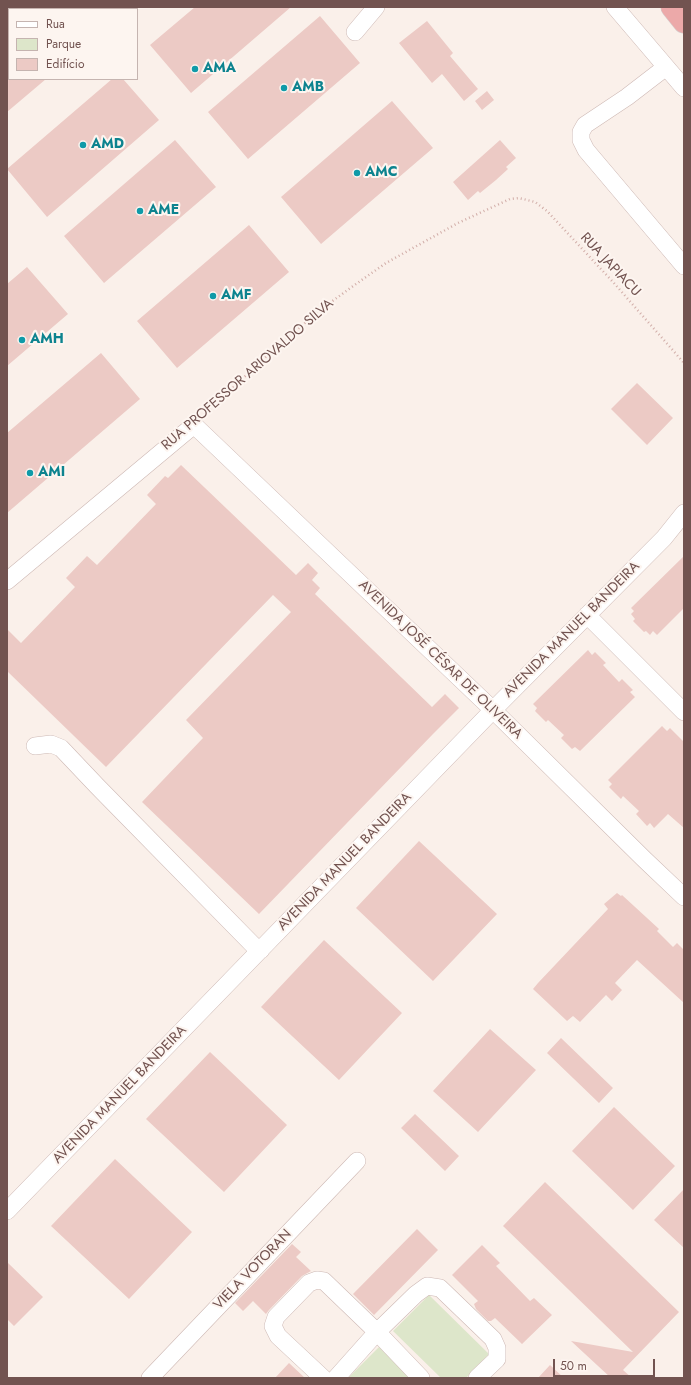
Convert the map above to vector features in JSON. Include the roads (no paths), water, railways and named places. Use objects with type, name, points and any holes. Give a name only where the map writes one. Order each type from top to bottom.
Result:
[{"type":"highway","points":[[672,7],[684,22]]},
{"type":"street","points":[[355,32],[376,7]]},
{"type":"street","points":[[615,7],[684,88]]},
{"type":"street","points":[[676,7],[684,16]]},
{"type":"street","points":[[666,67],[585,125],[582,132],[582,140],[586,150],[684,266]]},
{"type":"street","name":"RUA PROFESSOR ARIOVALDO SILVA","points":[[7,581],[194,425]]},
{"type":"street","name":"AVENIDA JOSÉ CÉSAR DE OLIVEIRA","points":[[194,425],[493,710],[684,897]]},
{"type":"street","name":"AVENIDA MANUEL BANDEIRA","points":[[7,1212],[493,710],[664,538],[683,516]]},
{"type":"street","points":[[587,614],[684,712]]},
{"type":"street","points":[[35,746],[51,744],[61,748],[253,945],[261,950]]},
{"type":"street","name":"VIELA VOTORAN","points":[[150,1378],[357,1161]]},
{"type":"street","points":[[323,1378],[278,1336],[273,1326],[276,1317],[309,1283],[317,1280],[324,1281],[377,1332],[421,1378]]},
{"type":"street","points":[[336,1378],[377,1332],[416,1294],[427,1286],[440,1288],[493,1339],[497,1348],[497,1358],[477,1378]]},
{"type":"place","name":"AMA","points":[[195,69]]},
{"type":"place","name":"AMB","points":[[284,88]]},
{"type":"place","name":"AMD","points":[[83,145]]},
{"type":"place","name":"AMC","points":[[357,173]]},
{"type":"place","name":"AME","points":[[140,211]]},
{"type":"place","name":"AMF","points":[[213,296]]},
{"type":"place","name":"AMH","points":[[22,340]]},
{"type":"place","name":"AMI","points":[[30,473]]}]
